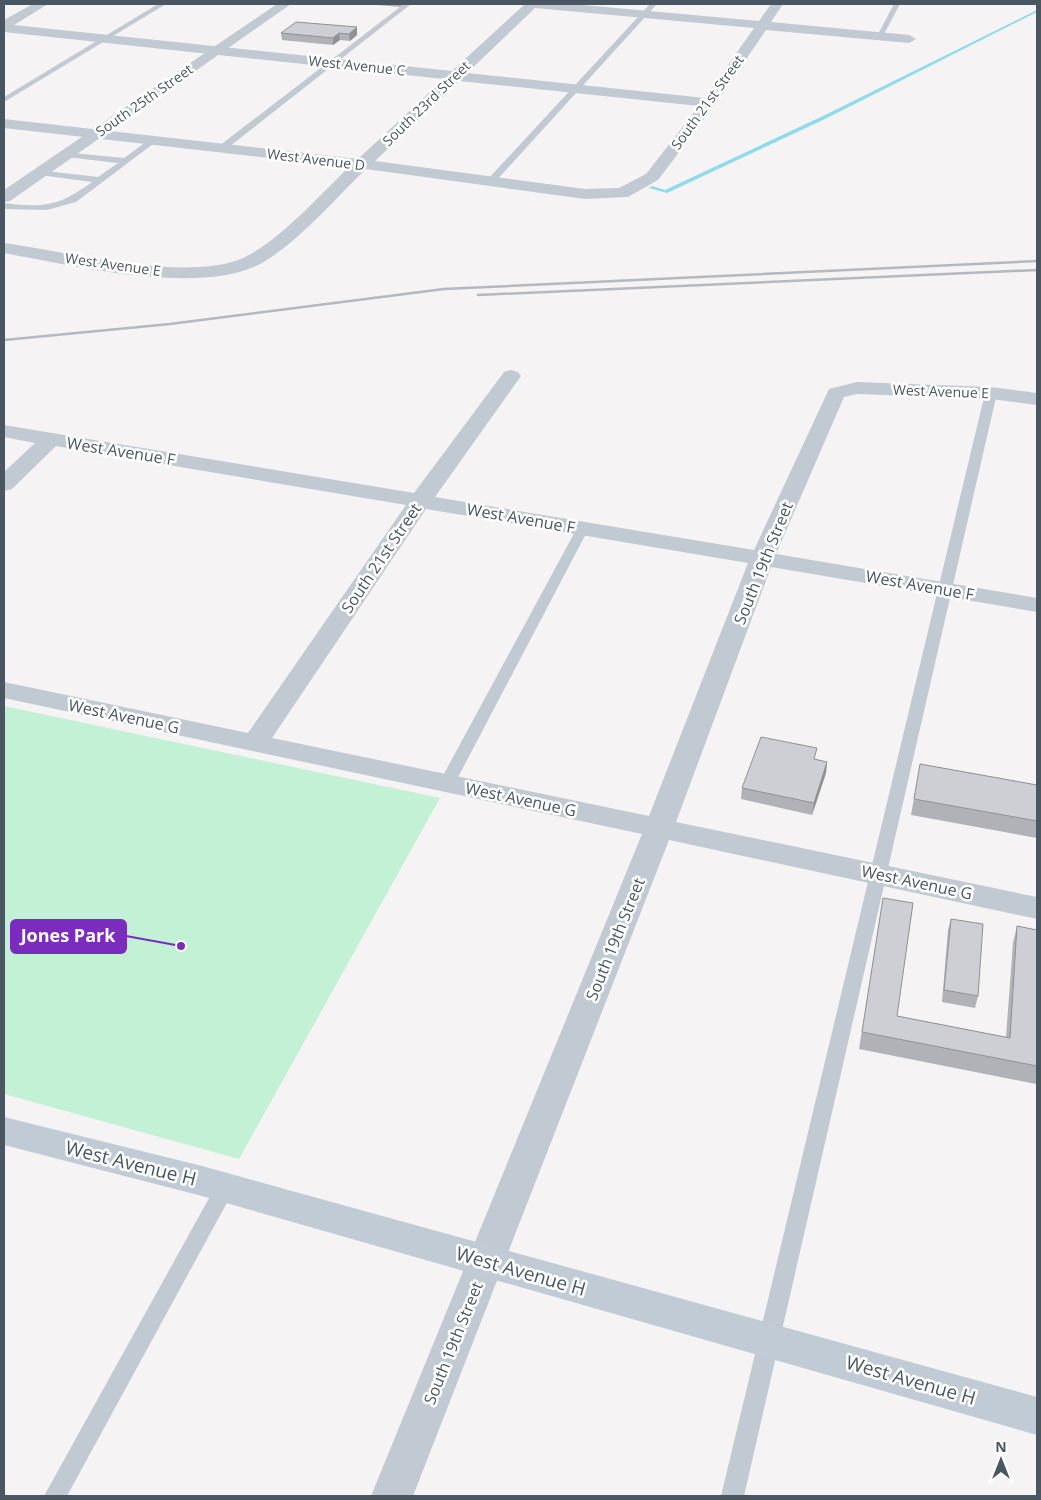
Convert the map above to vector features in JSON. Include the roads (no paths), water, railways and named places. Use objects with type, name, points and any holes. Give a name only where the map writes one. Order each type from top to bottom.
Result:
[{"type":"main road","name":"West Avenue H","points":[[4,1132],[225,1188],[1037,1416]]},
{"type":"street","points":[[4,26],[42,4]]},
{"type":"street","name":"South 25th Street","points":[[4,197],[285,4]]},
{"type":"street","points":[[533,4],[649,9],[762,25],[910,39]]},
{"type":"street","name":"South 23rd Street","points":[[224,269],[250,262],[275,246],[454,76],[533,4]]},
{"type":"street","name":"South 21st Street","points":[[627,190],[652,177],[709,103],[777,4]]},
{"type":"street","name":"West Avenue C","points":[[4,26],[104,39],[709,103]]},
{"type":"street","name":"West Avenue D","points":[[4,123],[362,164],[585,194],[627,190]]},
{"type":"street","name":"West Avenue E","points":[[4,248],[180,272],[224,269]]},
{"type":"street","name":"South 21st Street","points":[[255,743],[420,501],[510,376]]},
{"type":"street","name":"West Avenue E","points":[[845,390],[857,388],[991,393],[1037,399]]},
{"type":"street","name":"South 19th Street","points":[[392,1496],[659,828],[762,558],[836,393],[845,390]]},
{"type":"street","name":"West Avenue F","points":[[4,431],[1037,605]]},
{"type":"street","points":[[4,484],[50,440]]},
{"type":"street","name":"West Avenue G","points":[[4,690],[1037,908]]},
{"type":"lane","points":[[4,100],[164,4]]},
{"type":"lane","points":[[222,148],[408,4]]},
{"type":"lane","points":[[879,36],[897,4]]},
{"type":"lane","points":[[491,181],[649,9]]},
{"type":"lane","points":[[4,206],[36,210],[59,207],[73,200],[153,141]]},
{"type":"lane","points":[[66,154],[125,161]]},
{"type":"lane","points":[[40,172],[101,180]]},
{"type":"lane","points":[[732,1496],[991,393]]},
{"type":"lane","points":[[447,783],[583,528]]},
{"type":"lane","points":[[55,1496],[225,1188]]},
{"type":"waterway","points":[[652,188],[665,192],[825,117],[1037,11]]},
{"type":"railway","points":[[4,340],[170,324],[444,289],[1037,261]]},
{"type":"railway","points":[[478,295],[1037,270]]},
{"type":"place","name":"Jones Park","points":[[181,946]]}]
